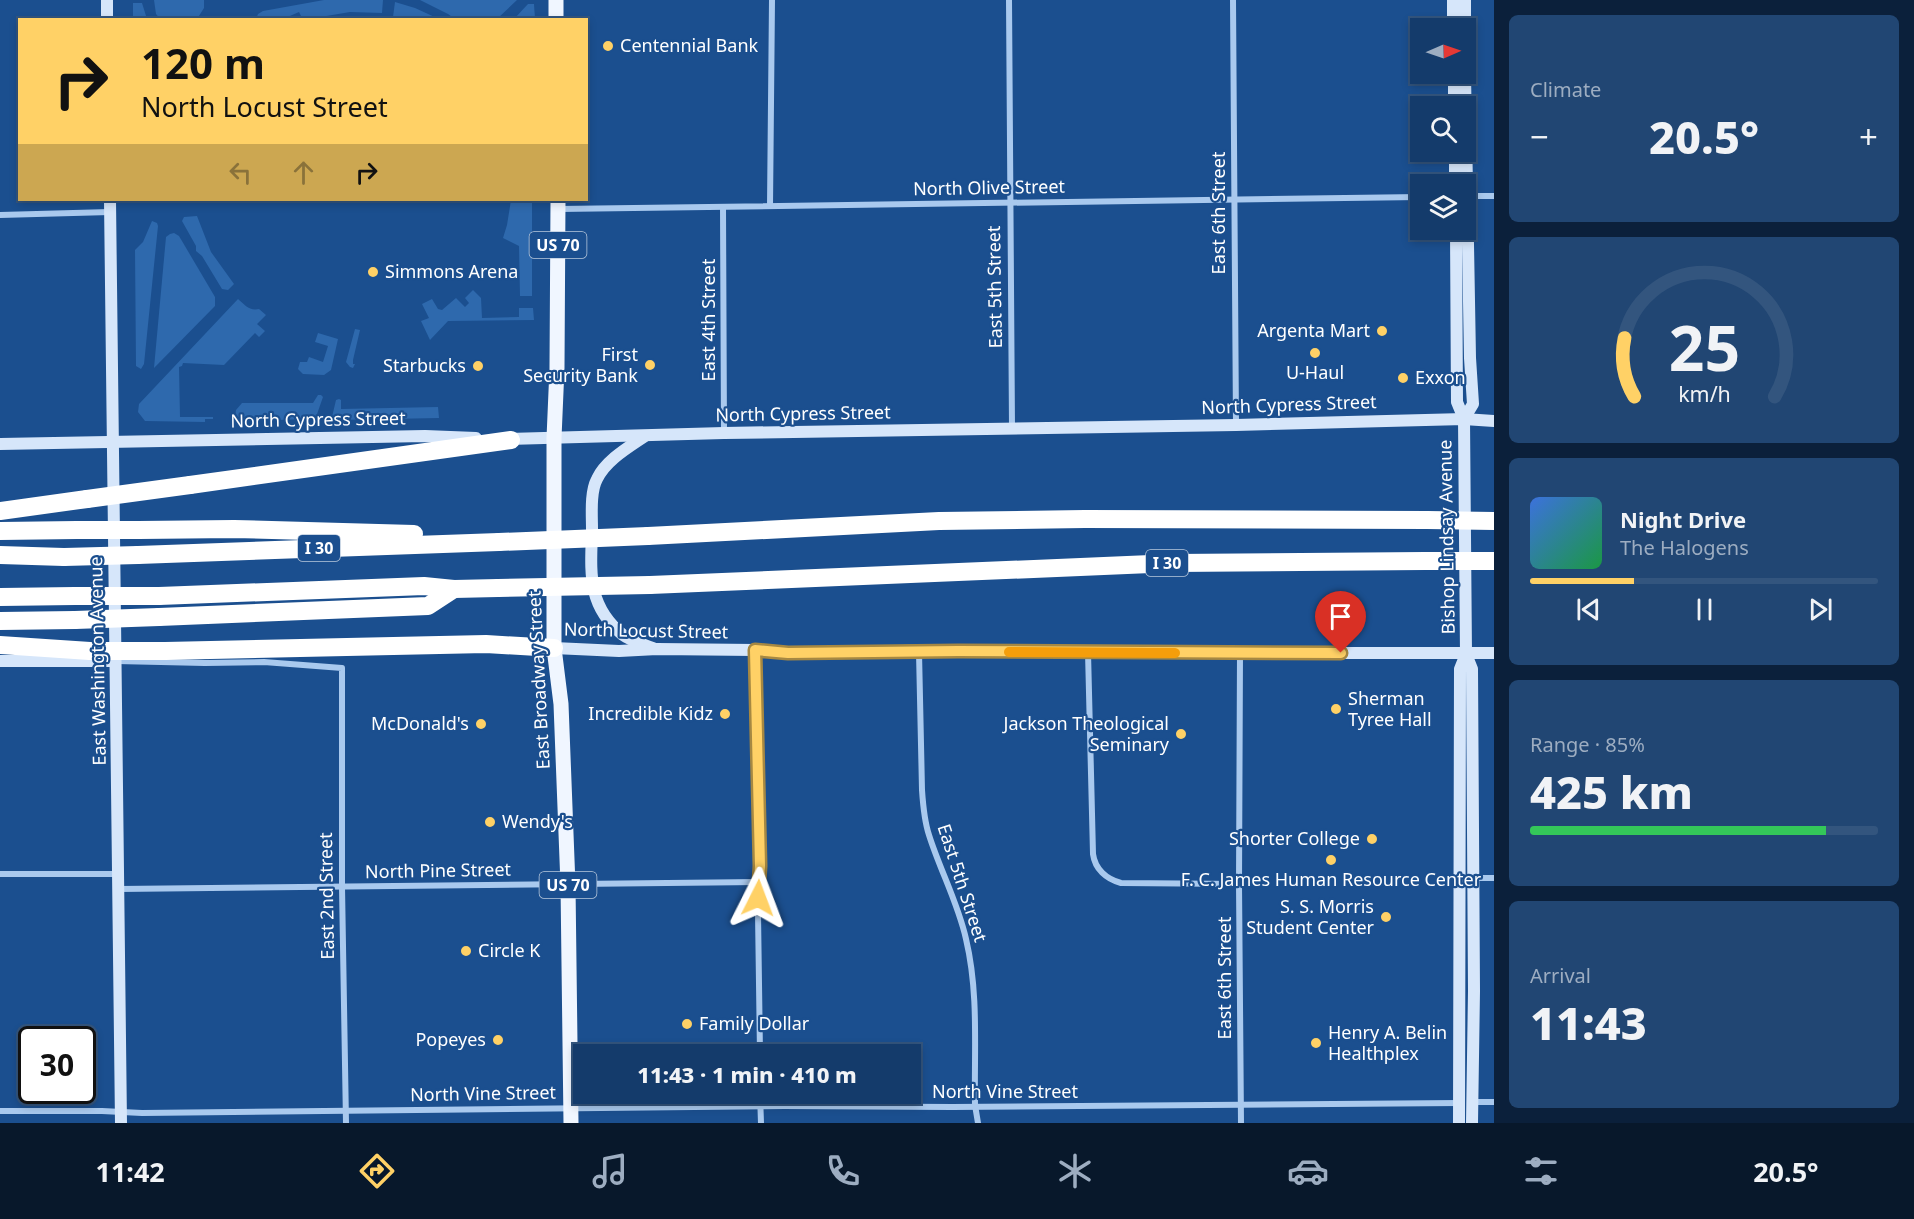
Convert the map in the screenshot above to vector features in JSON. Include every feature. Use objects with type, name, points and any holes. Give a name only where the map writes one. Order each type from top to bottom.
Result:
[{"type":"highway","points":[[0,511],[511,440]]},
{"type":"highway","name":"I 30","points":[[0,555],[138,555],[499,542],[939,521],[1085,519],[1494,521]]},
{"type":"highway","points":[[0,531],[234,529],[441,534],[499,542]]},
{"type":"highway","name":"I 30","points":[[0,597],[159,596],[424,586],[454,589],[650,585],[1174,563],[1494,561]]},
{"type":"highway","points":[[0,621],[428,606],[454,589]]},
{"type":"highway","points":[[0,645],[90,651],[486,644],[554,648]]},
{"type":"main road","points":[[107,0],[107,18]]},
{"type":"main road","points":[[556,0],[556,18]]},
{"type":"main road","points":[[1453,0],[1453,18]]},
{"type":"main road","points":[[1465,0],[1465,18]]},
{"type":"main road","name":"Bishop Lindsay Avenue","points":[[1466,84],[1467,174]]},
{"type":"main road","name":"East Broadway Street","points":[[558,204],[557,368],[554,438],[554,648],[561,704],[568,885],[570,1115]]},
{"type":"main road","name":"East Washington Avenue","points":[[110,206],[121,1117]]},
{"type":"main road","name":"Bishop Lindsay Avenue","points":[[1456,240],[1457,402],[1464,419],[1466,654],[1472,669],[1472,1123]]},
{"type":"main road","name":"Bishop Lindsay Avenue","points":[[1464,419],[1473,404],[1468,240]]},
{"type":"main road","name":"North Cypress Street","points":[[0,444],[425,436],[511,440],[724,433],[1464,419],[1494,421]]},
{"type":"main road","points":[[646,435],[614,458],[597,479],[592,505],[591,563],[594,597],[608,620],[625,636],[657,649]]},
{"type":"main road","name":"North Locust Street","points":[[554,648],[619,651],[755,650],[788,653],[958,651],[1494,653]]},
{"type":"main road","name":"Bishop Lindsay Avenue","points":[[1459,1123],[1460,669],[1466,654]]},
{"type":"main road","points":[[0,661],[116,661]]},
{"type":"street","points":[[770,206],[772,0]]},
{"type":"street","name":"East 5th Street","points":[[1009,0],[1012,429]]},
{"type":"street","name":"East 6th Street","points":[[1233,0],[1236,425]]},
{"type":"street","points":[[1476,196],[1494,196]]},
{"type":"street","name":"North Olive Street","points":[[558,204],[723,207],[1410,197]]},
{"type":"street","points":[[0,215],[110,206]]},
{"type":"street","name":"East 4th Street","points":[[723,207],[724,433]]},
{"type":"street","points":[[755,650],[760,866],[758,882],[760,1044]]},
{"type":"street","name":"East 5th Street","points":[[920,652],[923,812],[929,835],[966,937],[973,972],[976,1020],[975,1107],[978,1123]]},
{"type":"street","points":[[1088,652],[1093,854],[1096,866],[1102,874],[1116,882],[1239,884]]},
{"type":"street","name":"East 6th Street","points":[[1240,653],[1241,1123]]},
{"type":"street","name":"East 2nd Street","points":[[116,661],[264,662],[342,668],[342,887],[346,1123]]},
{"type":"street","points":[[0,874],[118,874]]},
{"type":"street","points":[[1460,878],[1494,878]]},
{"type":"street","name":"North Pine Street","points":[[119,889],[758,882]]},
{"type":"street","name":"North Vine Street","points":[[0,1112],[121,1117],[142,1113],[345,1111],[570,1115],[760,1106],[975,1107],[1494,1102]]},
{"type":"street","points":[[760,1106],[761,1123]]},
{"type":"shaded area","points":[[154,0],[204,0],[204,8],[198,18],[159,18],[156,14]]},
{"type":"shaded area","points":[[324,0],[383,0],[382,13],[350,12],[302,18],[299,12],[285,18],[256,18],[263,11]]},
{"type":"shaded area","points":[[420,0],[517,0],[498,18],[454,18]]},
{"type":"shaded area","points":[[395,2],[437,18],[398,18],[393,17]]},
{"type":"shaded area","points":[[133,3],[142,3],[147,18],[133,18]]},
{"type":"shaded area","points":[[528,4],[534,4],[535,18],[515,18]]},
{"type":"shaded area","points":[[511,201],[532,201],[532,296],[520,296],[519,246],[503,238]]},
{"type":"shaded area","points":[[197,216],[211,252],[234,284],[228,290],[222,289],[202,256],[196,251],[196,246],[182,221],[184,217]]},
{"type":"shaded area","points":[[152,221],[158,226],[144,364],[141,369],[136,366],[135,250],[143,242]]},
{"type":"shaded area","points":[[174,233],[179,236],[215,297],[215,306],[154,368],[166,237]]},
{"type":"shaded area","points":[[473,290],[481,298],[482,318],[519,317],[519,308],[533,308],[534,320],[448,321],[430,340],[421,321],[429,318],[422,304],[432,299],[438,309],[442,310],[456,298],[465,307],[469,303],[465,298]]},
{"type":"shaded area","points":[[238,299],[247,307],[259,309],[266,315],[257,324],[265,331],[259,337],[255,333],[224,365],[183,363],[179,367],[180,417],[213,417],[213,419],[205,419],[205,422],[145,421],[138,412],[139,404]]},
{"type":"shaded area","points":[[355,329],[360,330],[353,368],[346,362]]},
{"type":"shaded area","points":[[318,333],[338,339],[331,370],[324,375],[303,374],[298,369],[300,362],[307,362],[309,357],[323,362],[328,346],[315,342]]},
{"type":"shaded area","points":[[318,395],[323,397],[316,417],[309,419],[243,421],[243,419],[235,418],[236,410],[242,403],[313,403]]},
{"type":"shaded area","points":[[339,399],[341,409],[438,407],[439,418],[338,420],[332,417],[336,400]]},
{"type":"slow traffic","points":[[1009,652],[1175,653]]},
{"type":"place","name":"Centennial Bank","points":[[608,46]]},
{"type":"place","name":"Simmons Arena","points":[[373,272]]},
{"type":"place","name":"Argenta Mart","points":[[1382,331]]},
{"type":"place","name":"U-Haul","points":[[1315,353]]},
{"type":"place","name":"First Security Bank","points":[[650,365]]},
{"type":"place","name":"Starbucks","points":[[478,366]]},
{"type":"place","name":"Exxon","points":[[1403,378]]},
{"type":"place","name":"Sherman Tyree Hall","points":[[1336,709]]},
{"type":"place","name":"Incredible Kidz","points":[[725,714]]},
{"type":"place","name":"McDonald's","points":[[481,724]]},
{"type":"place","name":"Jackson Theological Seminary","points":[[1181,734]]},
{"type":"place","name":"Wendy's","points":[[490,822]]},
{"type":"place","name":"Shorter College","points":[[1372,839]]},
{"type":"place","name":"F. C. James Human Resource Center","points":[[1331,860]]},
{"type":"place","name":"S. S. Morris Student Center","points":[[1386,917]]},
{"type":"place","name":"Circle K","points":[[466,951]]},
{"type":"place","name":"Family Dollar","points":[[687,1024]]},
{"type":"place","name":"Popeyes","points":[[498,1040]]},
{"type":"place","name":"Henry A. Belin Healthplex","points":[[1316,1043]]},
{"type":"route","points":[[758,898],[760,866],[755,650],[788,653],[958,651],[1341,653]]}]
